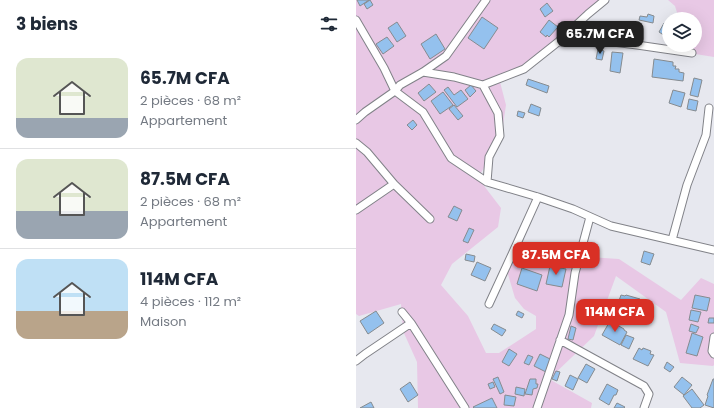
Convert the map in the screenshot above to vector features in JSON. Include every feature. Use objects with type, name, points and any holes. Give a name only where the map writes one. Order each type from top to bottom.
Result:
[{"type":"street","points":[[356,120],[400,85],[423,72],[446,56],[486,0]]},
{"type":"street","points":[[423,72],[454,77],[483,85],[524,69],[558,42],[605,0]]},
{"type":"street","points":[[356,20],[384,68],[394,91],[423,112],[451,158],[487,182],[573,209],[611,226],[714,250]]},
{"type":"street","points":[[558,42],[581,38],[692,53]]},
{"type":"street","points":[[483,85],[498,113],[500,136],[489,157],[487,182]]},
{"type":"street","points":[[672,240],[687,185],[706,134],[709,108]]},
{"type":"street","points":[[356,143],[367,152],[394,184],[430,219]]},
{"type":"street","points":[[356,210],[394,184]]},
{"type":"street","points":[[488,304],[538,197]]},
{"type":"street","points":[[537,408],[569,315],[576,273],[590,217]]},
{"type":"street","points":[[402,312],[411,323],[465,408]]},
{"type":"street","points":[[356,361],[411,323]]},
{"type":"street","points":[[714,337],[712,351],[714,354]]},
{"type":"street","points":[[560,340],[644,386],[649,394],[644,408]]},
{"type":"shaded area","points":[[356,0],[609,0],[609,2],[596,8],[567,35],[500,82],[506,105],[501,138],[478,178],[501,208],[498,227],[452,264],[441,285],[468,316],[486,353],[499,353],[536,329],[536,316],[524,309],[515,298],[507,271],[511,260],[534,255],[576,252],[589,257],[619,259],[681,300],[701,278],[714,284],[713,366],[680,363],[666,312],[616,276],[594,336],[549,379],[592,403],[591,408],[418,408],[417,362],[403,331],[401,304],[359,316],[356,314]]},
{"type":"shaded area","points":[[668,0],[714,0],[714,57],[689,52],[702,52],[702,12],[677,12],[675,6]]},
{"type":"building","points":[[357,0],[369,0],[360,6]]},
{"type":"building","points":[[370,0],[373,5],[367,9],[364,4]]},
{"type":"building","points":[[547,3],[553,11],[545,17],[540,9]]},
{"type":"building","points":[[648,14],[654,16],[653,23],[639,20],[640,16],[647,17]]},
{"type":"building","points":[[482,17],[498,28],[484,49],[468,38]]},
{"type":"building","points":[[549,20],[558,27],[549,37],[547,35],[546,37],[540,32]]},
{"type":"building","points":[[397,22],[406,36],[397,42],[388,28]]},
{"type":"building","points":[[662,27],[662,34],[659,32]]},
{"type":"building","points":[[436,34],[445,49],[430,59],[421,44]]},
{"type":"building","points":[[387,37],[394,46],[383,54],[376,44]]},
{"type":"building","points":[[598,49],[604,51],[602,60],[596,59]]},
{"type":"building","points":[[612,52],[623,53],[620,73],[610,71]]},
{"type":"building","points":[[654,59],[673,62],[673,66],[676,66],[675,69],[679,69],[679,72],[684,73],[683,81],[652,77]]},
{"type":"building","points":[[694,78],[702,80],[698,97],[690,95]]},
{"type":"building","points":[[528,79],[549,86],[547,93],[526,85]]},
{"type":"building","points":[[429,84],[436,92],[424,101],[418,93]]},
{"type":"building","points":[[471,85],[476,91],[470,97],[465,90]]},
{"type":"building","points":[[448,87],[454,95],[461,90],[468,99],[457,107],[444,90]]},
{"type":"building","points":[[673,90],[685,93],[681,107],[669,103]]},
{"type":"building","points":[[443,92],[453,105],[440,114],[431,101]]},
{"type":"building","points":[[689,99],[698,101],[696,111],[687,109]]},
{"type":"building","points":[[531,104],[541,108],[539,116],[528,112]]},
{"type":"building","points":[[454,105],[463,116],[458,120],[449,109]]},
{"type":"building","points":[[518,111],[525,113],[523,118],[517,116]]},
{"type":"building","points":[[413,120],[417,125],[412,130],[407,125]]},
{"type":"building","points":[[454,206],[462,210],[457,221],[448,217]]},
{"type":"building","points":[[469,228],[474,230],[468,243],[463,241]]},
{"type":"building","points":[[644,251],[654,254],[650,265],[641,262]]},
{"type":"building","points":[[466,254],[475,256],[474,262],[465,260]]},
{"type":"building","points":[[477,262],[491,268],[485,281],[471,275]]},
{"type":"building","points":[[555,262],[562,263],[561,266],[554,265]]},
{"type":"building","points":[[550,266],[566,269],[562,287],[546,284]]},
{"type":"building","points":[[522,268],[542,275],[537,291],[517,284]]},
{"type":"building","points":[[621,295],[640,299],[638,305],[634,304],[633,309],[635,309],[633,317],[614,315]]},
{"type":"building","points":[[695,295],[710,298],[707,311],[692,308]]},
{"type":"building","points":[[691,310],[701,312],[698,322],[689,320]]},
{"type":"building","points":[[376,311],[384,323],[368,334],[360,321]]},
{"type":"building","points":[[518,311],[524,314],[522,318],[516,315]]},
{"type":"building","points":[[709,318],[714,318],[714,323],[708,323]]},
{"type":"building","points":[[610,321],[627,332],[620,345],[602,335]]},
{"type":"building","points":[[494,324],[506,330],[502,336],[491,329]]},
{"type":"building","points":[[691,324],[699,327],[696,333],[689,331]]},
{"type":"building","points":[[571,326],[576,328],[573,340],[568,339]]},
{"type":"building","points":[[692,333],[703,337],[697,356],[686,353]]},
{"type":"building","points":[[626,335],[634,338],[629,349],[621,345]]},
{"type":"building","points":[[639,348],[642,350],[643,348],[651,351],[650,354],[654,355],[648,366],[633,359]]},
{"type":"building","points":[[509,349],[517,354],[509,366],[502,362]]},
{"type":"building","points":[[540,354],[552,360],[546,372],[534,366]]},
{"type":"building","points":[[528,355],[533,357],[529,365],[524,363]]},
{"type":"building","points":[[667,362],[674,367],[670,372],[664,368]]},
{"type":"building","points":[[586,364],[595,369],[587,383],[578,378]]},
{"type":"building","points":[[556,371],[560,372],[557,381],[552,379]]},
{"type":"building","points":[[570,375],[578,379],[573,390],[565,386]]},
{"type":"building","points":[[498,377],[504,392],[500,394],[493,379]]},
{"type":"building","points":[[682,377],[692,385],[684,395],[674,387]]},
{"type":"building","points":[[530,379],[536,379],[536,384],[538,384],[537,388],[533,389],[532,395],[525,394]]},
{"type":"building","points":[[714,379],[714,408],[705,405]]},
{"type":"building","points":[[410,382],[418,395],[408,402],[400,389]]},
{"type":"building","points":[[493,382],[495,387],[490,389],[488,384]]},
{"type":"building","points":[[607,384],[618,390],[609,405],[599,399]]},
{"type":"building","points":[[516,387],[525,389],[524,396],[515,394]]},
{"type":"building","points":[[692,389],[704,405],[700,408],[692,408],[683,396]]},
{"type":"building","points":[[505,395],[516,397],[514,406],[504,405]]},
{"type":"building","points":[[492,398],[497,408],[473,407]]},
{"type":"building","points":[[371,402],[374,408],[360,408]]},
{"type":"building","points":[[617,403],[625,407],[614,408]]}]
